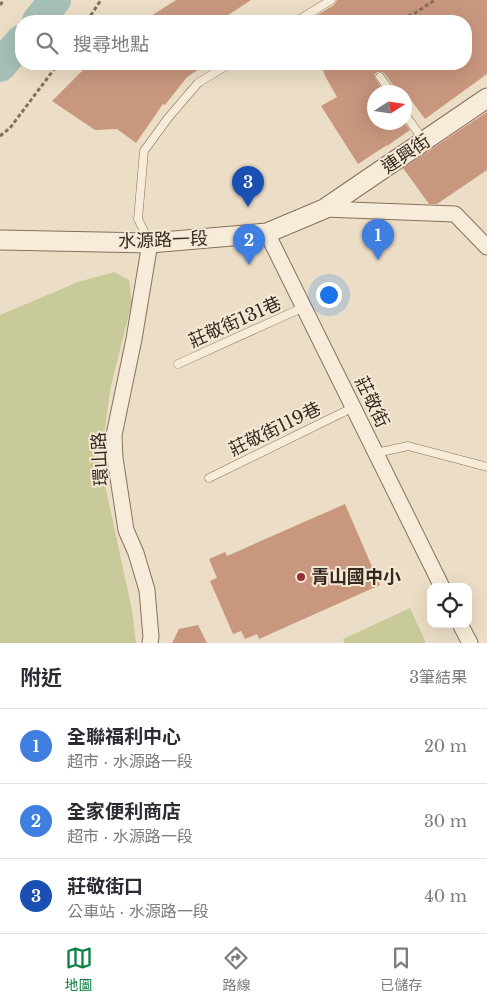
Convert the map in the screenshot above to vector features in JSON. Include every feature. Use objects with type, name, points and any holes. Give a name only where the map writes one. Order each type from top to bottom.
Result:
[{"type":"street","name":"連興街","points":[[324,209],[487,98]]},
{"type":"street","name":"水源路一段","points":[[0,240],[150,243],[267,233],[324,209],[455,214],[487,246]]},
{"type":"street","name":"莊敬街","points":[[267,233],[440,583]]},
{"type":"street","name":"環山路","points":[[150,243],[134,339],[114,435],[115,458],[126,530],[136,553],[146,590],[150,643]]},
{"type":"street","points":[[462,628],[470,643]]},
{"type":"lane","points":[[307,15],[331,0]]},
{"type":"lane","points":[[150,243],[138,219],[144,152],[168,118],[198,83],[219,70]]},
{"type":"lane","points":[[380,77],[386,85]]},
{"type":"lane","points":[[412,124],[424,141]]},
{"type":"lane","name":"莊敬街131巷","points":[[178,364],[304,307]]},
{"type":"lane","name":"莊敬街119巷","points":[[209,478],[354,407]]},
{"type":"lane","points":[[376,453],[408,446],[487,467]]},
{"type":"path","points":[[0,5],[4,0]]},
{"type":"path","points":[[91,15],[101,0]]},
{"type":"path","points":[[410,15],[435,0]]},
{"type":"path","points":[[0,136],[10,128],[54,70]]},
{"type":"green space","points":[[114,272],[129,280],[132,302],[111,386],[100,462],[132,610],[136,643],[0,643],[0,315],[78,282]]},
{"type":"green space","points":[[410,608],[426,643],[345,643],[343,639]]},
{"type":"building","points":[[176,0],[251,0],[228,15],[152,15]]},
{"type":"building","points":[[337,0],[487,0],[487,74],[425,119],[412,101],[412,85],[393,85],[385,74],[377,72],[375,78],[380,85],[367,85],[367,130],[410,130],[358,164],[321,106],[337,97],[323,70],[472,70],[472,15],[317,15],[334,5]]},
{"type":"building","points":[[83,70],[198,70],[187,77],[165,105],[163,104],[136,143],[117,129],[95,130],[52,101]]},
{"type":"building","points":[[487,112],[487,170],[437,204],[429,204],[403,168]]},
{"type":"building","points":[[345,504],[380,585],[259,639],[257,634],[245,639],[241,631],[233,634],[210,581],[217,578],[209,559],[225,552],[227,556]]},
{"type":"building","points":[[198,625],[207,643],[172,643],[179,629]]},
{"type":"waterway","points":[[43,15],[55,0]]},
{"type":"waterway","points":[[0,66],[15,48]]},
{"type":"place","name":"莊敬街口","points":[[248,207]]},
{"type":"place","name":"全聯福利中心","points":[[378,260]]},
{"type":"place","name":"全家便利商店","points":[[249,265]]},
{"type":"place","name":"青山國中小","points":[[301,577]]}]
